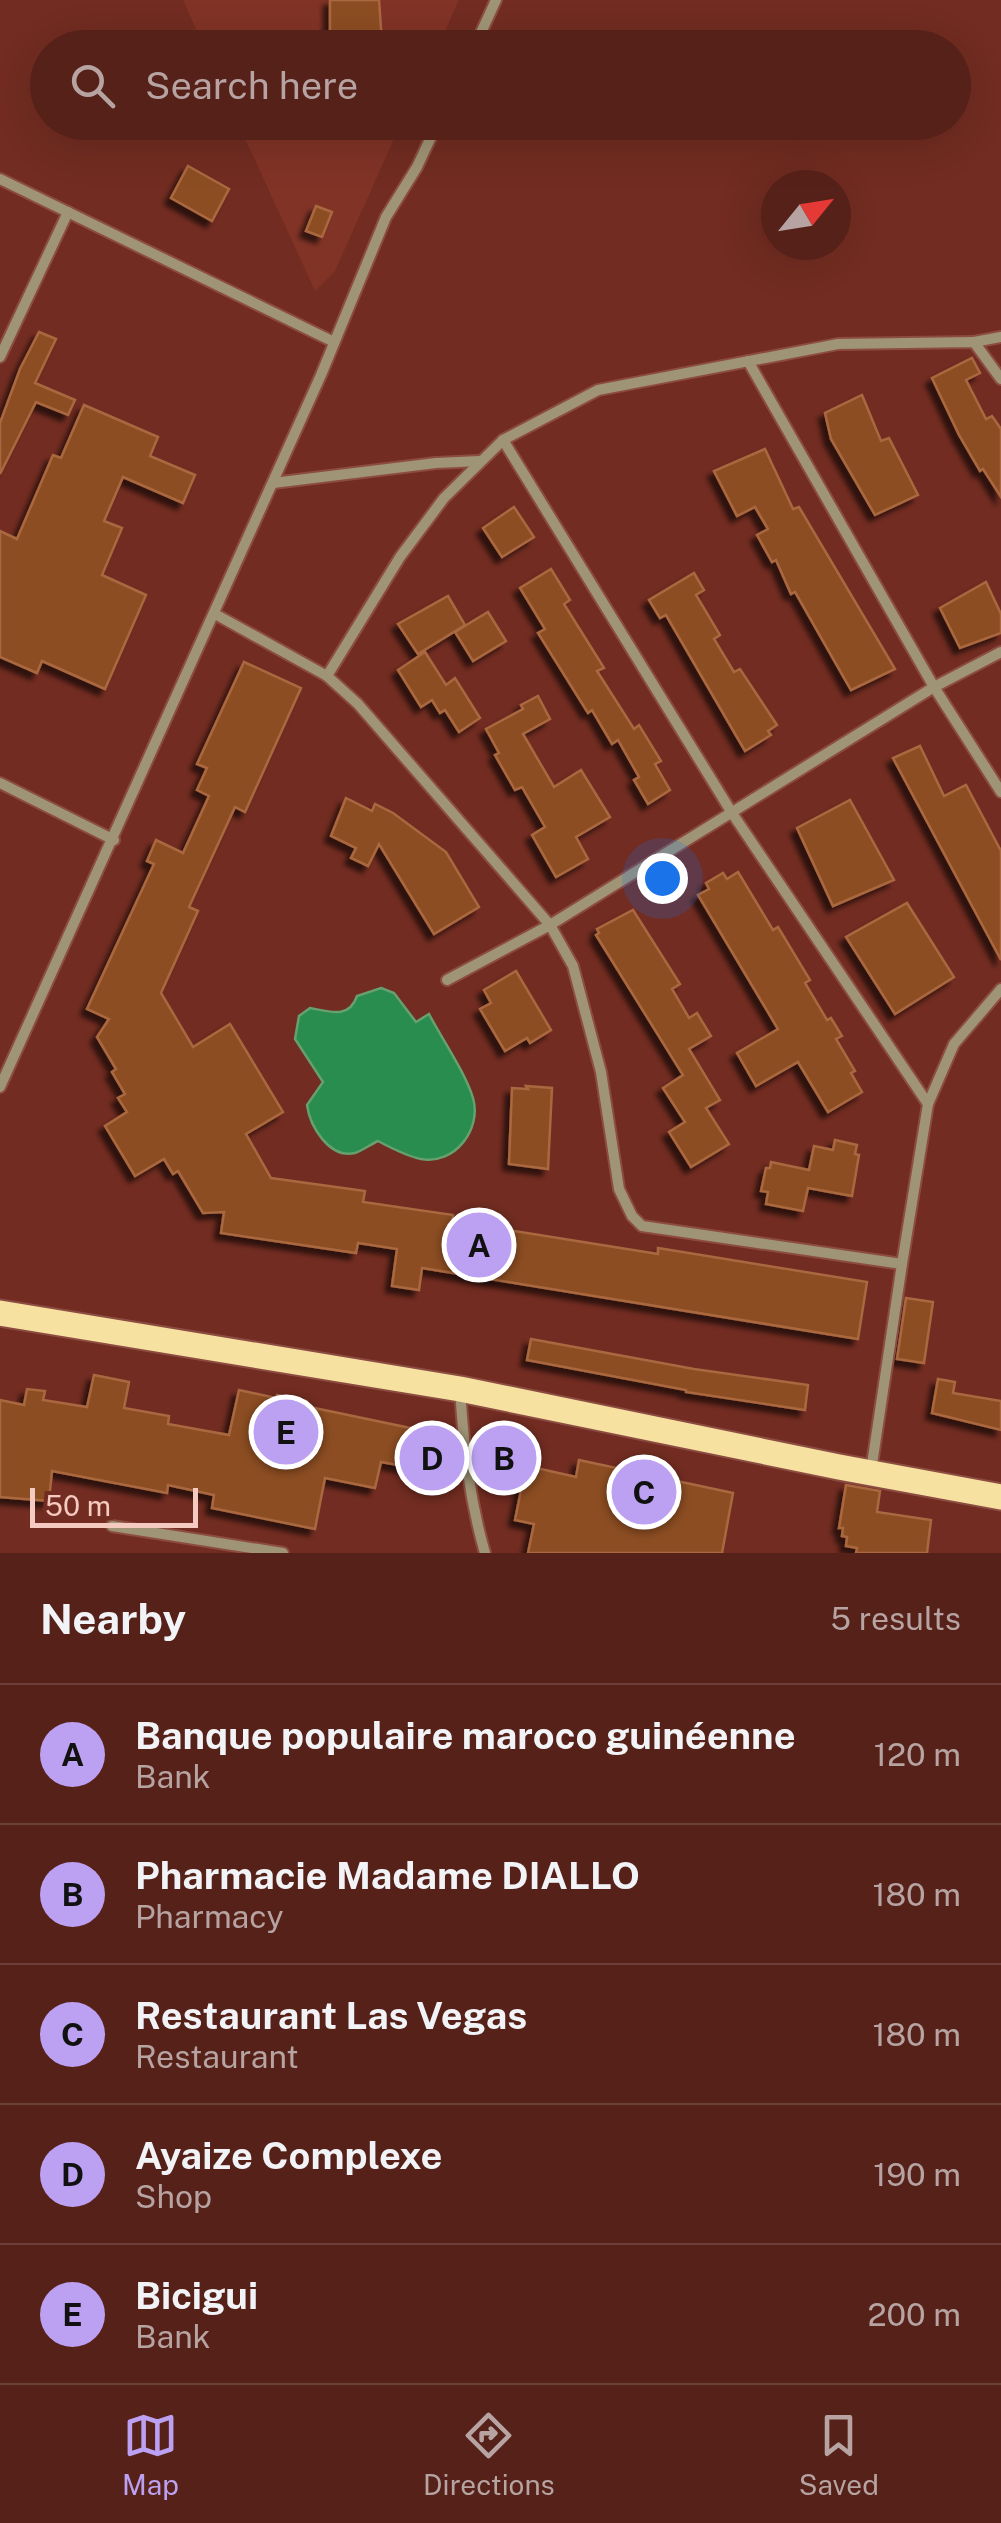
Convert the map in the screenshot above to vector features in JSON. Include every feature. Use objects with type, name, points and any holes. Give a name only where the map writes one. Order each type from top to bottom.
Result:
[{"type":"main road","points":[[0,1312],[460,1389],[1001,1497]]},
{"type":"street","points":[[482,30],[496,0]]},
{"type":"street","points":[[0,1087],[273,483],[386,217],[429,140]]},
{"type":"street","points":[[0,179],[334,342]]},
{"type":"street","points":[[0,357],[68,212]]},
{"type":"street","points":[[327,676],[400,557],[444,498],[503,440],[598,390],[838,344],[974,342],[1001,336]]},
{"type":"street","points":[[974,342],[1001,379]]},
{"type":"street","points":[[748,361],[934,686],[1001,792]]},
{"type":"street","points":[[503,440],[732,813],[928,1104]]},
{"type":"street","points":[[273,483],[436,463],[481,462]]},
{"type":"street","points":[[214,614],[327,676],[358,704],[550,925],[573,966],[602,1072],[620,1189],[632,1216],[642,1226],[902,1264]]},
{"type":"street","points":[[447,980],[550,925],[934,686],[1001,652]]},
{"type":"street","points":[[0,784],[114,840]]},
{"type":"street","points":[[871,1473],[928,1104],[954,1044],[1001,989]]},
{"type":"street","points":[[460,1389],[471,1506],[485,1553]]},
{"type":"street","points":[[112,1526],[282,1553]]},
{"type":"shaded area","points":[[183,0],[459,0],[445,30],[196,30]]},
{"type":"shaded area","points":[[246,140],[393,140],[335,271],[315,291]]},
{"type":"shaded area","points":[[381,988],[394,993],[416,1022],[429,1014],[473,1098],[475,1110],[469,1133],[455,1151],[445,1156],[421,1159],[378,1141],[346,1154],[329,1146],[312,1122],[307,1105],[323,1082],[295,1039],[299,1016],[310,1008],[343,1011],[357,996]]},
{"type":"building","points":[[330,0],[379,0],[381,30],[330,30]]},
{"type":"building","points":[[188,166],[229,189],[212,221],[171,198]]},
{"type":"building","points":[[316,206],[332,212],[322,237],[306,231]]},
{"type":"building","points":[[39,332],[56,339],[35,383],[75,400],[68,415],[36,402],[0,474],[0,423]]},
{"type":"building","points":[[972,358],[980,373],[966,380],[986,419],[992,416],[1001,429],[1001,497],[959,435],[932,378]]},
{"type":"building","points":[[862,395],[881,441],[889,438],[918,495],[875,515],[831,439],[825,413]]},
{"type":"building","points":[[84,405],[158,437],[150,456],[195,475],[183,503],[123,477],[104,521],[122,528],[102,575],[146,595],[105,689],[42,661],[37,673],[0,657],[0,531],[17,539],[53,455],[61,458]]},
{"type":"building","points":[[765,449],[793,509],[799,507],[895,669],[851,690],[795,592],[791,594],[776,560],[772,562],[757,535],[768,529],[755,507],[737,516],[714,471]]},
{"type":"building","points":[[514,507],[534,537],[502,557],[483,528]]},
{"type":"building","points":[[551,569],[570,600],[564,604],[604,668],[597,671],[634,729],[639,725],[661,761],[655,764],[670,790],[648,804],[634,780],[639,777],[618,740],[612,744],[592,710],[588,713],[538,633],[545,629],[520,588]]},
{"type":"building","points":[[694,573],[704,590],[696,595],[720,635],[714,639],[734,672],[740,669],[777,725],[768,731],[771,735],[745,751],[666,615],[660,618],[649,600]]},
{"type":"building","points":[[986,582],[1001,614],[1001,633],[960,648],[940,608]]},
{"type":"building","points":[[448,596],[465,625],[418,654],[398,624]]},
{"type":"building","points":[[488,612],[506,641],[473,661],[455,632]]},
{"type":"building","points":[[425,652],[446,685],[455,678],[480,718],[459,732],[445,710],[440,713],[432,700],[421,707],[398,670]]},
{"type":"building","points":[[244,662],[301,688],[245,812],[235,807],[189,907],[198,911],[161,993],[193,1047],[230,1024],[283,1112],[246,1134],[271,1178],[365,1191],[363,1202],[453,1215],[452,1221],[658,1254],[658,1248],[867,1282],[858,1339],[422,1268],[419,1290],[392,1286],[397,1249],[358,1243],[356,1253],[221,1233],[224,1212],[203,1213],[178,1171],[173,1174],[164,1159],[135,1176],[105,1126],[127,1112],[118,1098],[125,1094],[112,1072],[116,1069],[97,1037],[109,1019],[87,1009],[154,864],[147,861],[156,840],[183,853],[209,796],[197,790],[207,768],[197,764]]},
{"type":"building","points":[[538,696],[550,719],[523,734],[554,787],[581,770],[610,817],[576,837],[588,859],[556,877],[532,835],[545,827],[522,787],[515,790],[495,755],[499,753],[486,729]]},
{"type":"building","points":[[920,746],[944,796],[966,785],[1001,851],[1001,960],[893,758]]},
{"type":"building","points":[[346,798],[372,811],[375,804],[393,813],[446,852],[479,907],[434,934],[379,844],[368,866],[351,858],[356,848],[331,836]]},
{"type":"building","points":[[850,800],[894,880],[833,906],[797,828]]},
{"type":"building","points":[[738,872],[773,930],[778,927],[810,980],[805,983],[827,1020],[831,1018],[842,1036],[836,1039],[862,1092],[828,1112],[798,1062],[756,1086],[737,1053],[778,1029],[698,895],[709,889],[706,883],[723,873],[727,879]]},
{"type":"building","points":[[907,903],[954,977],[895,1014],[846,937]]},
{"type":"building","points":[[633,910],[680,984],[672,989],[689,1018],[697,1013],[711,1036],[689,1049],[720,1100],[706,1108],[729,1144],[691,1167],[669,1132],[685,1122],[663,1088],[683,1075],[596,935],[597,929]]},
{"type":"building","points":[[516,971],[551,1030],[530,1043],[527,1038],[505,1051],[480,1009],[491,1003],[484,990]]},
{"type":"building","points":[[526,1086],[552,1088],[548,1169],[509,1164],[512,1088],[528,1089]]},
{"type":"building","points":[[835,1140],[857,1145],[852,1196],[808,1188],[803,1211],[766,1204],[768,1192],[761,1191],[771,1162],[809,1170],[814,1146],[833,1150]]},
{"type":"building","points":[[906,1298],[933,1302],[924,1363],[897,1359]]},
{"type":"building","points":[[531,1339],[808,1385],[805,1410],[686,1392],[527,1360]]},
{"type":"building","points":[[94,1375],[129,1382],[124,1408],[169,1416],[168,1424],[229,1435],[239,1390],[306,1401],[305,1406],[439,1434],[432,1471],[381,1462],[375,1488],[325,1478],[315,1529],[212,1508],[214,1495],[168,1485],[167,1493],[52,1471],[49,1501],[0,1497],[0,1400],[24,1405],[27,1389],[45,1391],[43,1400],[87,1407]]},
{"type":"building","points":[[938,1379],[955,1382],[953,1393],[1001,1401],[1001,1430],[932,1413]]},
{"type":"building","points":[[497,1444],[521,1447],[519,1464],[576,1477],[579,1460],[733,1493],[722,1553],[528,1553],[534,1524],[515,1520],[522,1485],[493,1482]]},
{"type":"building","points":[[846,1485],[880,1491],[877,1512],[931,1520],[927,1553],[856,1553],[857,1548],[846,1546],[847,1537],[842,1536],[843,1528],[839,1528]]},
{"type":"place","name":"Banque populaire maroco guinéenne","points":[[479,1245]]},
{"type":"place","name":"Bicigui","points":[[286,1432]]},
{"type":"place","name":"Ayaize Complexe","points":[[432,1458]]},
{"type":"place","name":"Pharmacie Madame DIALLO","points":[[504,1458]]},
{"type":"place","name":"Restaurant Las Vegas","points":[[644,1492]]}]
